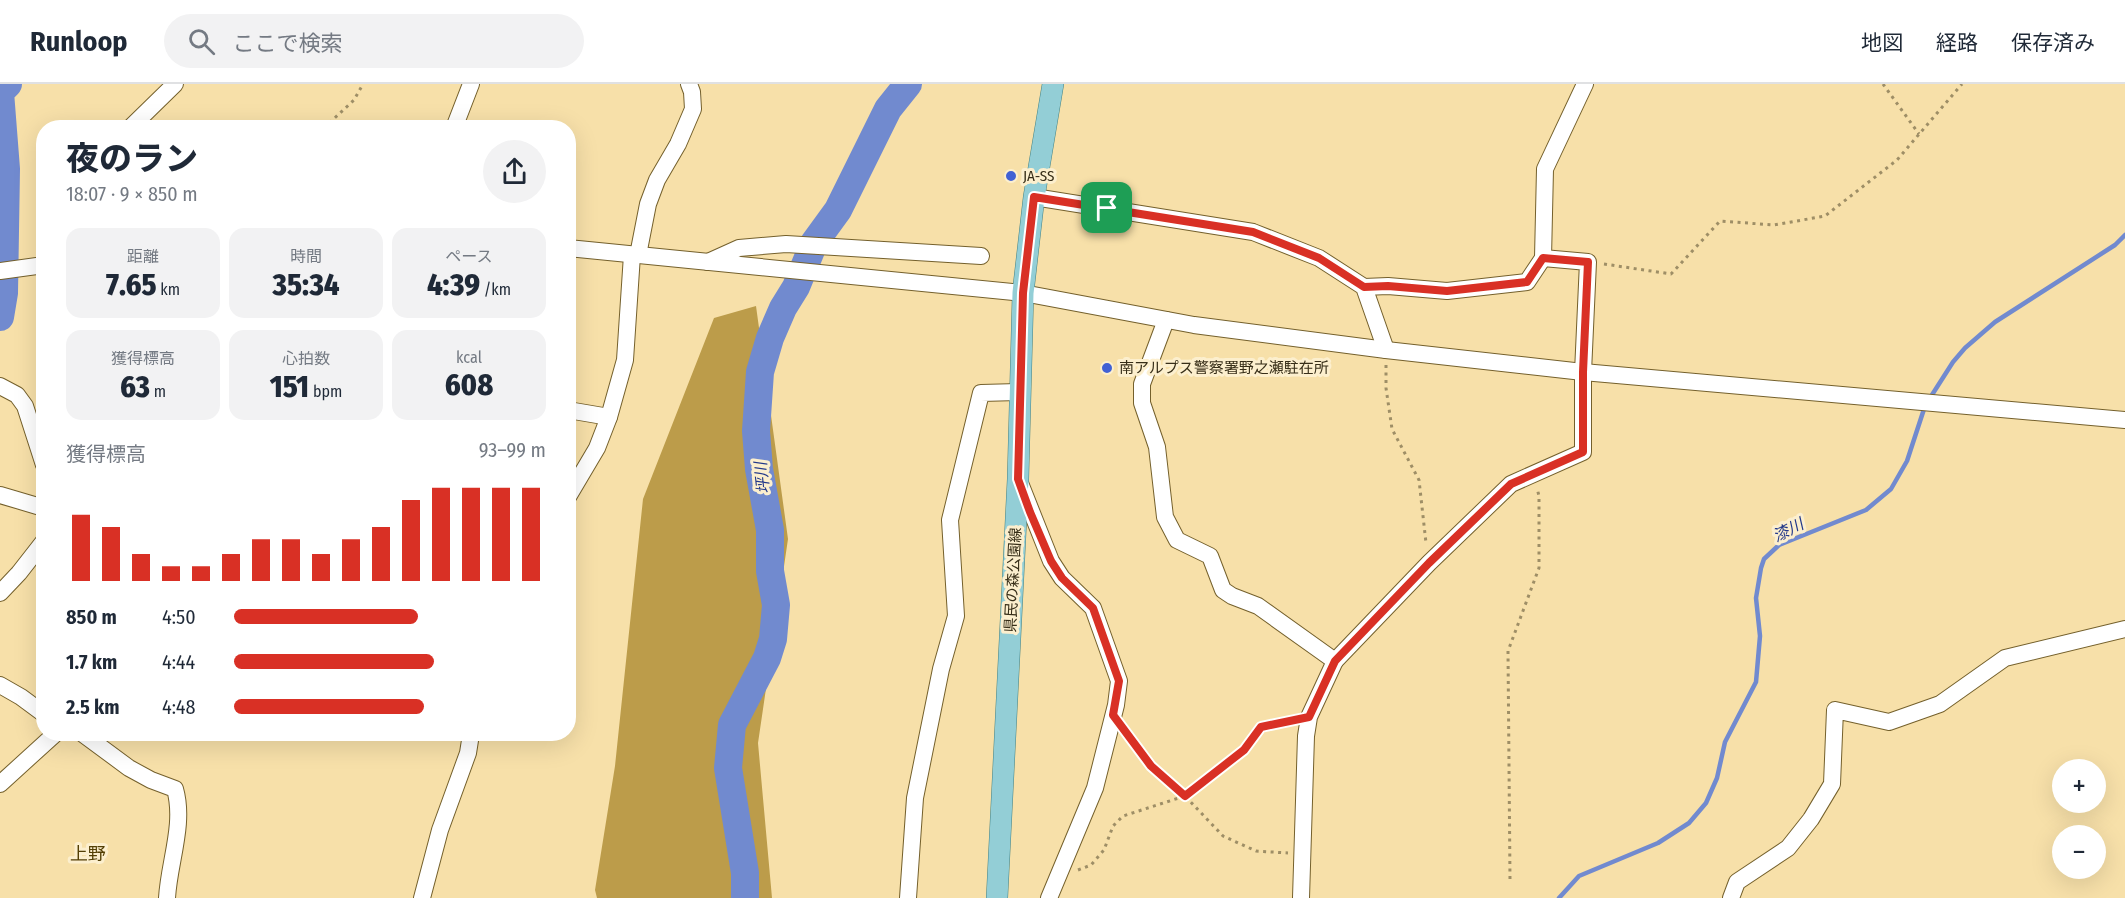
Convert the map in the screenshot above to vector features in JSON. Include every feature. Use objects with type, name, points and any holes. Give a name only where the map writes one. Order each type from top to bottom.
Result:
[{"type":"main road","name":"県民の森公園線","points":[[997,898],[1018,479],[1023,293],[1034,197],[1053,84]]},
{"type":"street","points":[[138,120],[175,84]]},
{"type":"street","points":[[457,120],[471,84]]},
{"type":"street","points":[[576,483],[597,448],[609,417],[625,360],[635,255],[648,204],[657,180],[678,144],[693,109],[689,84]]},
{"type":"street","points":[[1034,197],[1253,232],[1319,258],[1364,287],[1388,286],[1447,291],[1527,282],[1543,258],[1545,169],[1585,84]]},
{"type":"street","points":[[707,262],[739,248],[786,244],[981,256]]},
{"type":"street","points":[[576,249],[1023,293],[1166,320],[1386,350],[1583,372],[2125,420]]},
{"type":"street","points":[[1301,898],[1306,735],[1309,717],[1335,661],[1429,563],[1511,484],[1583,452],[1583,372],[1588,262],[1543,258]]},
{"type":"street","points":[[0,271],[36,266]]},
{"type":"street","points":[[1364,287],[1386,350]]},
{"type":"street","points":[[1166,320],[1142,384],[1142,403],[1157,447],[1165,517],[1177,540],[1210,556],[1223,590],[1258,606],[1335,661]]},
{"type":"street","points":[[0,386],[17,395],[25,406],[36,440]]},
{"type":"street","points":[[908,898],[915,798],[941,669],[956,616],[950,520],[981,393],[1020,392]]},
{"type":"street","points":[[576,411],[609,417]]},
{"type":"street","points":[[1018,479],[1051,561],[1062,578],[1093,608],[1119,681],[1095,788],[1049,898]]},
{"type":"street","points":[[0,495],[36,506]]},
{"type":"street","points":[[0,593],[36,550]]},
{"type":"street","points":[[1731,898],[1737,882],[1788,848],[1811,819],[1832,784],[1835,710],[1889,722],[1940,704],[2005,658],[2125,628]]},
{"type":"street","points":[[0,685],[21,696],[36,708]]},
{"type":"street","points":[[0,784],[47,741]]},
{"type":"street","points":[[92,741],[129,768],[175,789],[178,801],[177,828],[167,898]]},
{"type":"street","points":[[422,898],[440,830],[468,753],[470,741]]},
{"type":"path","points":[[333,120],[354,100],[363,84]]},
{"type":"path","points":[[1883,84],[1919,134]]},
{"type":"path","points":[[1588,262],[1671,274],[1720,221],[1774,225],[1825,216],[1897,160],[1962,84]]},
{"type":"path","points":[[1386,350],[1386,388],[1392,429],[1419,480],[1429,563]]},
{"type":"path","points":[[1510,879],[1508,651],[1539,568],[1539,496],[1533,474]]},
{"type":"path","points":[[1113,715],[1151,766],[1185,796],[1223,836],[1256,851],[1304,854]]},
{"type":"path","points":[[1058,878],[1092,865],[1104,850],[1113,826],[1123,816],[1185,796],[1244,750],[1261,727],[1309,717]]},
{"type":"shaded area","points":[[756,306],[788,539],[758,743],[772,898],[597,898],[595,890],[615,766],[643,499],[714,318]]},
{"type":"waterway","points":[[0,317],[4,293],[6,169],[0,92],[8,84]]},
{"type":"waterway","name":"坪川","points":[[745,898],[745,873],[728,768],[732,725],[767,658],[773,639],[776,605],[770,571],[770,530],[759,469],[756,431],[760,372],[770,338],[783,308],[796,287],[814,243],[838,210],[888,109],[908,84]]},
{"type":"waterway","name":"漆川","points":[[1930,398],[1953,362],[1965,348],[1995,322],[2115,245],[2125,235]]},
{"type":"waterway","name":"漆川","points":[[1559,898],[1579,876],[1658,843],[1689,823],[1706,803],[1717,778],[1725,742],[1756,682],[1760,636],[1756,598],[1764,559],[1779,545],[1866,510],[1891,489],[1907,461],[1925,406]]},
{"type":"place","name":"JA-SS","points":[[1011,176]]},
{"type":"place","name":"南アルプス警察署野之瀬駐在所","points":[[1107,368]]},
{"type":"district","name":"上野","points":[[88,854]]},
{"type":"route","points":[[1034,197],[1107,208],[1253,232],[1319,258],[1364,287],[1388,286],[1447,291],[1527,282],[1543,258],[1588,262],[1583,372],[1583,452],[1511,484],[1429,563],[1335,661],[1309,717],[1261,727],[1244,750],[1185,796],[1151,766],[1113,715],[1119,681],[1093,608],[1062,578],[1051,561],[1018,479],[1023,293],[1034,197]]}]
